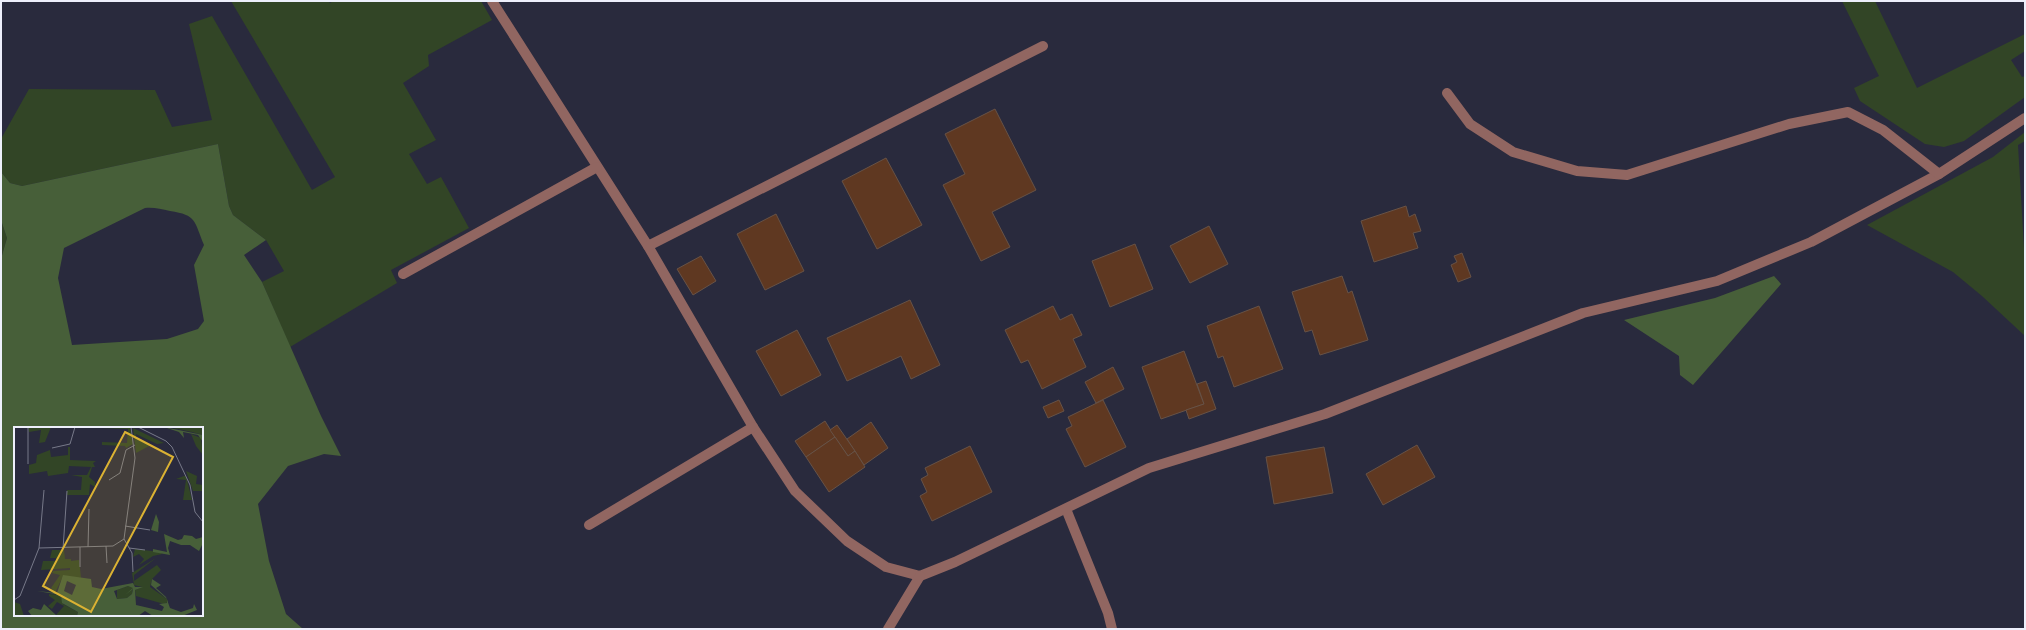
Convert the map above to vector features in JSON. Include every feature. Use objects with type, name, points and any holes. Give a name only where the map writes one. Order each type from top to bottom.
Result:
[{"type":"street","points":[[494,2],[648,246],[753,427],[795,491],[847,541],[886,567],[920,576],[955,562],[1149,468],[1325,414],[1583,313],[1717,281],[1810,242],[1939,174],[2025,118]]},
{"type":"street","points":[[648,246],[1043,46]]},
{"type":"street","points":[[1447,93],[1470,124],[1513,152],[1577,171],[1627,175],[1789,124],[1848,112],[1883,130],[1939,174]]},
{"type":"street","points":[[403,274],[597,167]]},
{"type":"street","points":[[589,526],[753,427]]},
{"type":"street","points":[[1066,509],[1108,613],[1112,629]]},
{"type":"street","points":[[888,629],[920,576]]},
{"type":"green space","points":[[231,1],[328,1],[330,3],[333,1],[481,1],[492,20],[428,55],[429,66],[403,83],[436,140],[409,154],[427,184],[441,177],[469,228],[391,270],[397,283],[290,347],[262,282],[284,271],[266,240],[233,215],[229,206],[218,144],[22,186],[10,183],[1,172],[1,139],[29,89],[155,90],[172,127],[212,120],[189,24],[212,16],[312,190],[335,177]]},
{"type":"green space","points":[[1842,1],[1875,1],[1917,88],[2025,34],[2025,51],[2011,60],[2022,77],[2025,76],[2025,97],[1964,141],[1944,147],[1925,144],[1860,101],[1854,88],[1879,76]]},
{"type":"green space","points":[[2025,132],[2025,141],[2018,145],[2025,265],[2025,336],[1982,296],[1953,272],[1867,225],[1993,157]]},
{"type":"green space","points":[[218,144],[229,206],[233,215],[266,240],[244,255],[262,282],[321,416],[341,456],[324,454],[288,466],[258,504],[269,561],[286,614],[303,629],[1,629],[1,259],[7,238],[1,220],[1,172],[10,183],[22,186]],"holes":[[[145,208],[157,208],[185,215],[190,217],[196,225],[204,245],[194,265],[204,321],[198,329],[167,339],[72,345],[58,278],[64,248]]]},
{"type":"green space","points":[[1,220],[7,238],[1,259]]},
{"type":"green space","points":[[1774,276],[1781,284],[1693,385],[1680,375],[1679,356],[1624,320],[1715,298]]},
{"type":"building","points":[[995,109],[1036,190],[992,212],[1010,247],[981,261],[943,185],[965,174],[945,134]]},
{"type":"building","points":[[886,158],[922,225],[877,249],[842,181]]},
{"type":"building","points":[[1406,206],[1409,217],[1415,214],[1421,231],[1413,233],[1418,248],[1374,262],[1361,221]]},
{"type":"building","points":[[776,214],[804,271],[765,290],[737,234]]},
{"type":"building","points":[[1209,226],[1228,264],[1190,283],[1170,246]]},
{"type":"building","points":[[1135,244],[1153,289],[1110,307],[1092,261]]},
{"type":"building","points":[[1462,253],[1471,277],[1458,282],[1451,265],[1457,262],[1454,256]]},
{"type":"building","points":[[701,256],[716,281],[693,295],[677,269]]},
{"type":"building","points":[[1342,276],[1348,293],[1352,291],[1368,340],[1320,355],[1312,330],[1305,332],[1292,292]]},
{"type":"building","points":[[910,300],[940,365],[911,379],[901,356],[847,381],[827,338]]},
{"type":"building","points":[[1053,306],[1060,320],[1072,314],[1082,335],[1073,339],[1086,367],[1042,389],[1028,360],[1021,363],[1005,330]]},
{"type":"building","points":[[1259,306],[1283,369],[1234,387],[1223,356],[1218,358],[1207,326]]},
{"type":"building","points":[[797,330],[821,375],[781,396],[756,351]]},
{"type":"building","points":[[1184,351],[1204,404],[1161,419],[1142,367]]},
{"type":"building","points":[[1113,367],[1124,389],[1096,403],[1085,382]]},
{"type":"building","points":[[1206,381],[1216,409],[1189,419],[1186,410],[1204,404],[1197,384]]},
{"type":"building","points":[[1059,400],[1064,411],[1048,418],[1043,407]]},
{"type":"building","points":[[1103,400],[1126,447],[1085,467],[1066,429],[1072,426],[1068,417]]},
{"type":"building","points":[[825,421],[835,437],[806,457],[795,441]]},
{"type":"building","points":[[871,422],[888,448],[864,465],[847,439]]},
{"type":"building","points":[[837,425],[855,451],[848,456],[830,430]]},
{"type":"building","points":[[835,437],[848,456],[855,451],[865,467],[829,492],[806,457]]},
{"type":"building","points":[[1417,445],[1435,477],[1383,505],[1366,474]]},
{"type":"building","points":[[970,446],[992,492],[932,521],[920,496],[927,492],[921,479],[928,475],[925,468]]},
{"type":"building","points":[[1324,447],[1333,493],[1274,504],[1266,457]]}]
